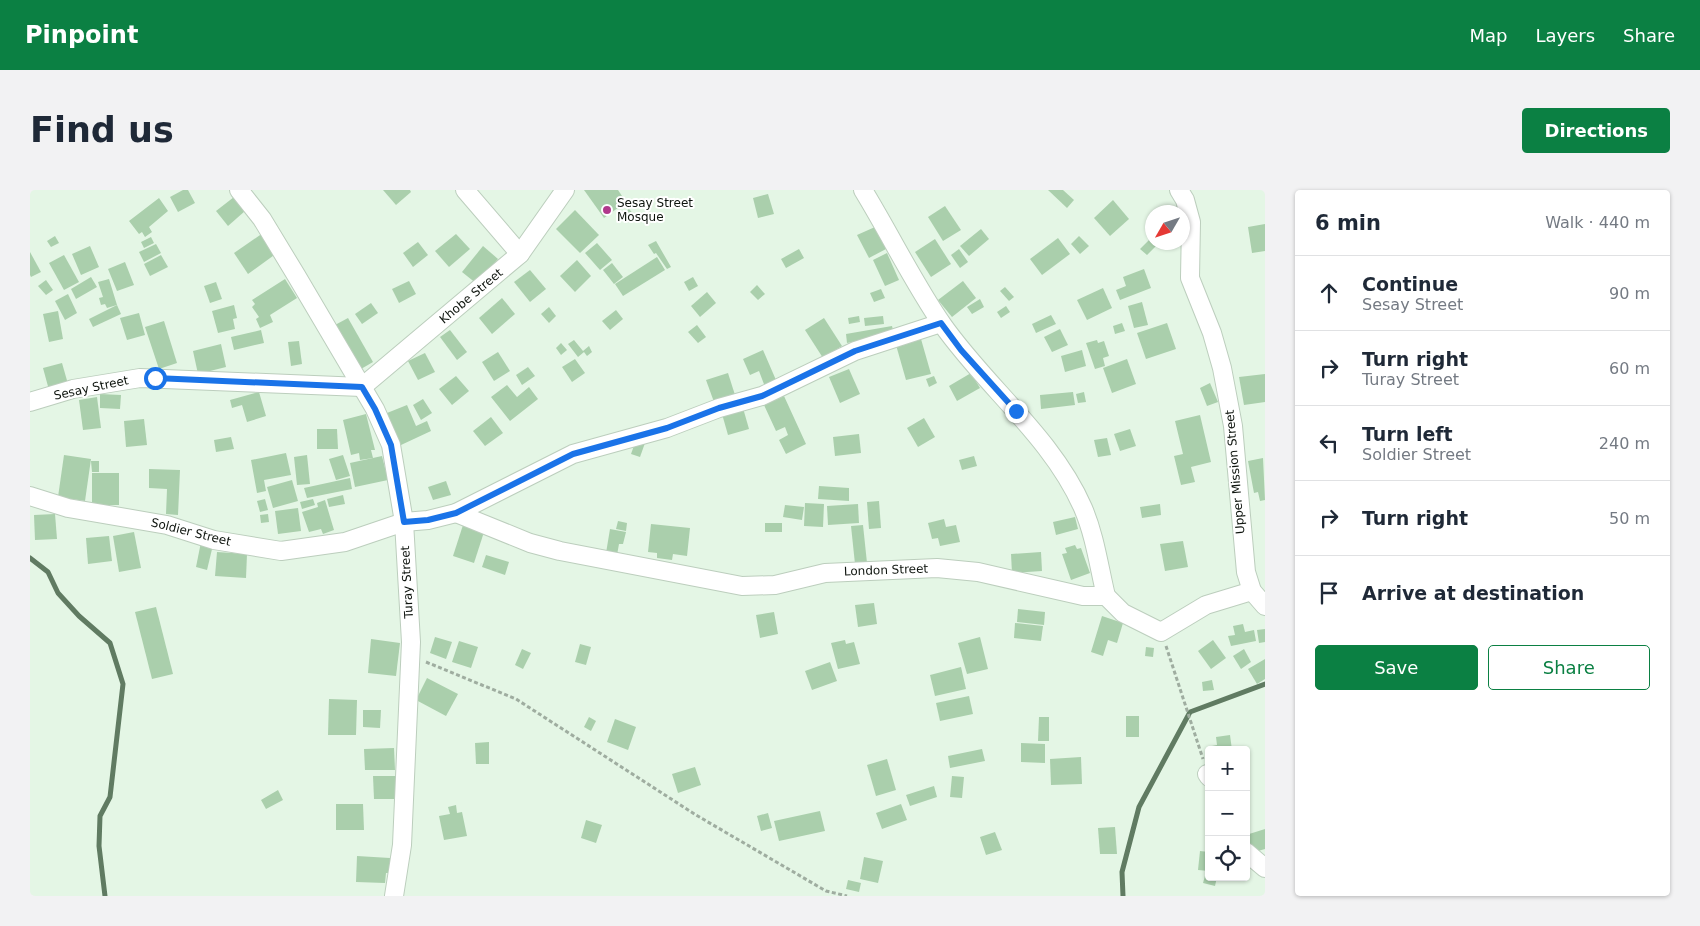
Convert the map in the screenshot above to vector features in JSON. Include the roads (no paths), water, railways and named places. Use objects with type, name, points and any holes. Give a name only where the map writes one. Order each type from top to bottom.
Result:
[{"type":"street","name":"Turay Street","points":[[239,190],[262,219],[375,409],[391,445],[404,522],[411,642],[403,825],[394,896]]},
{"type":"street","points":[[465,190],[520,254]]},
{"type":"street","name":"Khobe Street","points":[[362,387],[520,254],[565,190]]},
{"type":"street","points":[[863,190],[941,323],[961,350],[1025,422],[1065,476],[1086,517],[1106,596],[1131,618],[1161,632],[1206,605],[1252,591]]},
{"type":"street","name":"Upper Mission Street","points":[[1179,190],[1185,200],[1191,222],[1190,278],[1212,333],[1222,368],[1233,426],[1242,542],[1252,591],[1265,606]]},
{"type":"street","name":"Soldier Street","points":[[30,496],[68,508],[167,525],[214,540],[281,551],[345,542],[404,522],[428,520],[456,513],[573,454],[667,428],[719,408],[762,396],[855,351],[941,323]]},
{"type":"street","name":"Sesay Street","points":[[30,402],[73,389],[140,378],[362,387]]},
{"type":"street","name":"London Street","points":[[456,513],[530,543],[560,551],[742,586],[775,585],[825,573],[936,568],[978,572],[1083,596],[1106,596]]},
{"type":"street","points":[[1250,855],[1265,868]]},
{"type":"waterway","points":[[30,558],[48,572],[58,593],[79,616],[110,643],[123,684],[110,797],[100,816],[99,846],[105,896]]},
{"type":"waterway","points":[[1123,896],[1122,872],[1139,807],[1190,712],[1265,684]]},
{"type":"place","name":"Sesay Street Mosque","points":[[607,210]]}]
